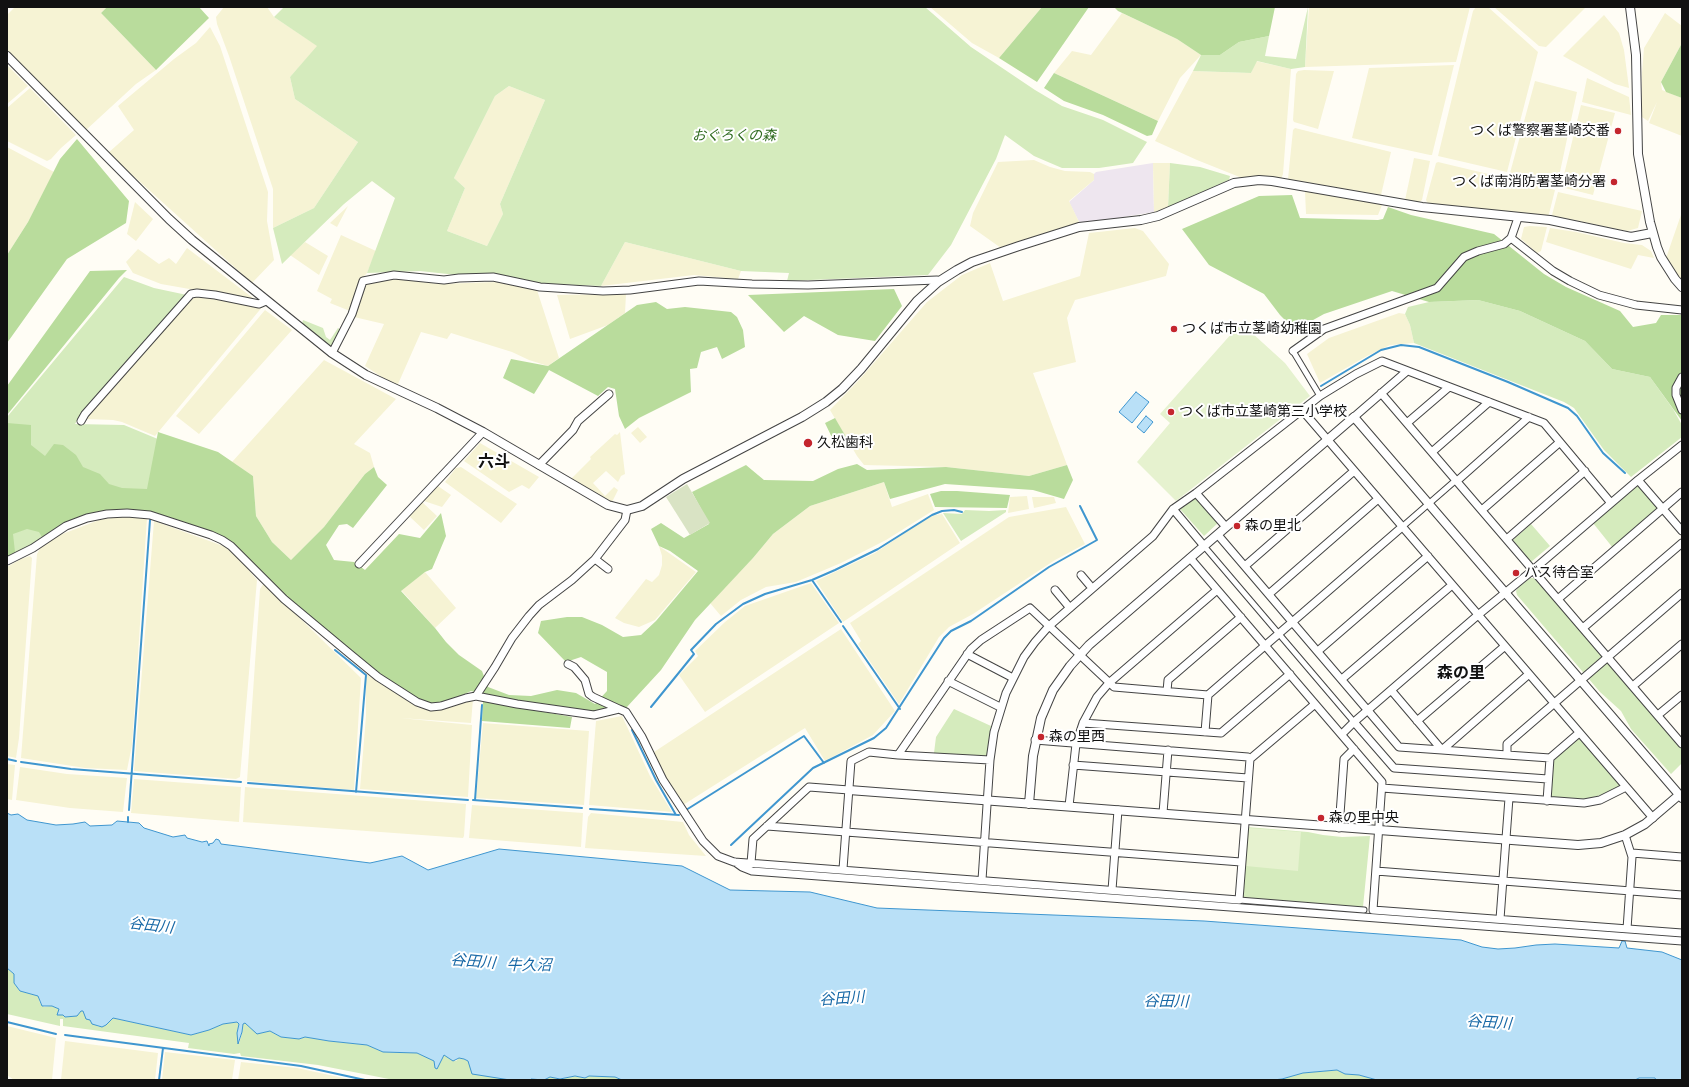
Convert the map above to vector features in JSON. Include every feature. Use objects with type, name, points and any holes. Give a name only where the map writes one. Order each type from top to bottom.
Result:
[{"type":"street","points":[[1630,7],[1636,55],[1638,154],[1652,233],[1666,265],[1682,287]]},
{"type":"street","points":[[7,56],[169,219],[266,301],[332,353],[366,374],[437,408],[482,432],[608,505],[627,510],[642,506],[683,479],[784,427],[826,402],[842,389],[861,369],[917,301],[928,290],[957,270],[972,262],[1080,228],[1141,220],[1158,216],[1228,185],[1259,180],[1286,183],[1422,208],[1558,222],[1631,237],[1652,233]]},
{"type":"street","points":[[1320,396],[1293,351],[1324,329],[1437,288],[1464,257],[1478,251],[1504,244],[1511,238],[1518,218]]},
{"type":"street","points":[[1511,238],[1554,271],[1583,288],[1636,306],[1681,312]]},
{"type":"street","points":[[332,353],[352,314],[363,280],[394,275],[444,280],[493,277],[540,287],[603,291],[630,290],[699,280],[752,284],[808,285],[937,280]]},
{"type":"street","points":[[81,421],[85,414],[191,294],[215,295],[259,304],[266,301]]},
{"type":"street","points":[[982,880],[992,740],[1000,707],[1013,678],[1028,652],[1049,626],[1153,536],[1173,509],[1196,493],[1320,396],[1356,374],[1382,361],[1544,423],[1611,503]]},
{"type":"street","points":[[1029,804],[1035,740],[1041,718],[1053,690],[1079,655],[1407,371]]},
{"type":"street","points":[[1682,377],[1676,388],[1676,395],[1682,410]]},
{"type":"street","points":[[1407,423],[1449,387]]},
{"type":"street","points":[[1381,393],[1682,744]]},
{"type":"street","points":[[539,465],[573,430],[578,421],[608,394]]},
{"type":"street","points":[[1432,452],[1489,402]]},
{"type":"street","points":[[1302,410],[1653,818]]},
{"type":"street","points":[[751,863],[753,839],[809,787],[1339,828],[1506,840],[1590,844],[1601,843],[1625,835],[1653,818],[1681,795],[1354,417]]},
{"type":"street","points":[[1205,732],[1208,695],[1529,418]]},
{"type":"street","points":[[359,564],[482,432]]},
{"type":"street","points":[[1482,510],[1560,442]]},
{"type":"street","points":[[1342,734],[1478,615],[1506,593],[1638,480],[1682,445]]},
{"type":"street","points":[[1245,566],[1354,471]]},
{"type":"street","points":[[1506,539],[1584,471]]},
{"type":"street","points":[[1638,480],[1682,531]]},
{"type":"street","points":[[1558,599],[1682,492]]},
{"type":"street","points":[[1196,493],[1226,527]]},
{"type":"street","points":[[1269,594],[1378,499]]},
{"type":"street","points":[[1173,509],[1394,768],[1548,779]]},
{"type":"street","points":[[476,696],[512,638],[529,616],[539,605],[572,580],[595,559],[625,520],[627,510]]},
{"type":"street","points":[[7,561],[33,548],[66,526],[86,518],[118,513],[150,515],[222,540],[231,546],[284,599],[378,677],[409,698],[431,707],[448,705],[476,696],[517,704],[594,715],[619,710]]},
{"type":"street","points":[[1218,535],[1318,650],[1399,747],[1550,758]]},
{"type":"street","points":[[1583,628],[1682,544]]},
{"type":"street","points":[[1318,650],[1428,556]]},
{"type":"street","points":[[1190,558],[1382,782],[1373,910],[1682,933]]},
{"type":"street","points":[[595,559],[608,569]]},
{"type":"street","points":[[1081,574],[1092,588]]},
{"type":"street","points":[[1342,679],[1452,585]]},
{"type":"street","points":[[1055,590],[1070,608]]},
{"type":"street","points":[[1070,806],[1076,744],[1082,723],[1097,697],[1109,683],[1217,590]]},
{"type":"street","points":[[1507,755],[1507,744],[1682,593]]},
{"type":"street","points":[[898,755],[967,654],[981,640],[1030,608],[1109,683],[1116,687],[1208,695]]},
{"type":"street","points":[[1167,691],[1168,680],[1241,617]]},
{"type":"street","points":[[1633,686],[1682,644]]},
{"type":"street","points":[[1417,721],[1505,646]]},
{"type":"street","points":[[967,654],[1013,678]]},
{"type":"street","points":[[568,664],[574,667],[585,680],[587,690],[593,697],[626,712],[630,717],[663,780],[705,845],[718,856],[752,871],[1682,941]]},
{"type":"street","points":[[1082,723],[1221,733],[1290,674]]},
{"type":"street","points":[[1442,750],[1529,674]]},
{"type":"street","points":[[948,681],[1000,707]]},
{"type":"street","points":[[1391,690],[1442,750]]},
{"type":"street","points":[[1658,716],[1682,694]]},
{"type":"street","points":[[1239,900],[1244,820],[1250,759],[1315,704]]},
{"type":"street","points":[[1547,801],[1550,758],[1579,733]]},
{"type":"street","points":[[1035,740],[1248,757],[1250,759]]},
{"type":"street","points":[[1339,828],[1344,759],[1354,749]]},
{"type":"street","points":[[1163,814],[1168,750]]},
{"type":"street","points":[[843,870],[851,761],[869,752],[990,760]]},
{"type":"street","points":[[1073,765],[1248,778]]},
{"type":"street","points":[[1382,788],[1575,803],[1592,802],[1608,797],[1626,787]]},
{"type":"street","points":[[1500,919],[1509,798]]},
{"type":"street","points":[[1112,890],[1118,810]]},
{"type":"street","points":[[767,826],[1242,862]]},
{"type":"street","points":[[1625,835],[1632,853],[1627,929]]},
{"type":"street","points":[[1632,853],[1682,857]]},
{"type":"street","points":[[734,862],[1364,910]]},
{"type":"street","points":[[1376,871],[1682,895]]},
{"type":"shaded area","points":[[15,7],[107,7],[101,13],[156,70],[136,84],[86,130],[7,50],[7,15]]},
{"type":"shaded area","points":[[224,7],[267,7],[274,17],[318,46],[290,77],[295,99],[358,142],[314,208],[273,228],[273,189],[217,24],[216,17]]},
{"type":"shaded area","points":[[930,7],[1042,7],[999,58],[972,43]]},
{"type":"shaded area","points":[[1309,7],[1470,7],[1456,62],[1305,67]]},
{"type":"shaded area","points":[[1476,7],[1488,7],[1538,52],[1507,172],[1438,156],[1473,11]]},
{"type":"shaded area","points":[[1494,7],[1586,7],[1546,47],[1539,46]]},
{"type":"shaded area","points":[[1122,13],[1177,39],[1201,55],[1180,78],[1158,121],[1054,73],[1072,51],[1091,55]]},
{"type":"shaded area","points":[[1665,13],[1682,26],[1682,43],[1661,82],[1662,90],[1682,98],[1682,136],[1649,123],[1657,102],[1648,121],[1642,117],[1642,73],[1644,48]]},
{"type":"shaded area","points":[[1604,15],[1619,33],[1624,50],[1629,88],[1615,84],[1563,56]]},
{"type":"shaded area","points":[[210,27],[220,46],[268,192],[267,221],[274,260],[252,283],[108,153],[134,130],[118,106],[174,59],[196,43]]},
{"type":"shaded area","points":[[1256,61],[1291,69],[1283,174],[1281,179],[1263,176],[1242,178],[1155,141],[1193,71],[1251,73]]},
{"type":"shaded area","points":[[7,65],[28,86],[7,104]]},
{"type":"shaded area","points":[[1454,65],[1432,155],[1352,138],[1369,68]]},
{"type":"shaded area","points":[[1298,71],[1334,71],[1318,129],[1294,122],[1293,120],[1296,74]]},
{"type":"shaded area","points":[[1587,78],[1629,97],[1631,115],[1582,102]]},
{"type":"shaded area","points":[[1535,81],[1577,92],[1557,186],[1510,173]]},
{"type":"shaded area","points":[[509,86],[545,100],[500,204],[503,214],[487,246],[447,231],[465,188],[454,178],[495,96]]},
{"type":"shaded area","points":[[30,88],[76,135],[47,161],[7,141],[7,108]]},
{"type":"shaded area","points":[[1581,105],[1615,113],[1593,195],[1561,187]]},
{"type":"shaded area","points":[[1295,128],[1391,152],[1381,195],[1288,179],[1293,130]]},
{"type":"shaded area","points":[[7,147],[54,172],[28,222],[7,255]]},
{"type":"shaded area","points":[[1414,158],[1430,161],[1422,200],[1418,203],[1405,200]]},
{"type":"shaded area","points":[[1034,160],[1050,167],[1065,171],[1090,172],[1094,174],[1094,180],[1069,201],[1080,224],[1045,233],[1001,248],[970,226],[973,213],[998,162]]},
{"type":"shaded area","points":[[1438,162],[1555,190],[1549,214],[1548,216],[1428,204],[1426,200],[1436,163]]},
{"type":"shaded area","points":[[1153,163],[1154,212],[1080,224],[1069,202],[1094,180],[1094,174],[1096,172]]},
{"type":"shaded area","points":[[1153,163],[1170,163],[1168,208],[1154,212]]},
{"type":"shaded area","points":[[1305,191],[1382,205],[1378,215],[1306,214]]},
{"type":"shaded area","points":[[1558,192],[1642,211],[1638,228],[1627,231],[1554,216],[1552,215]]},
{"type":"shaded area","points":[[135,202],[153,219],[136,241],[127,234]]},
{"type":"shaded area","points":[[348,206],[337,227],[330,223]]},
{"type":"shaded area","points":[[1682,212],[1682,282],[1666,258]]},
{"type":"shaded area","points":[[1524,227],[1547,227],[1541,251],[1537,253],[1521,239]]},
{"type":"shaded area","points":[[1135,228],[1143,231],[1169,264],[1166,276],[1075,300],[1067,318],[1076,362],[1033,373],[1067,465],[1029,476],[946,467],[864,465],[857,456],[830,410],[859,380],[927,302],[962,275],[990,263],[1003,301],[1080,276],[1089,233]]},
{"type":"shaded area","points":[[1550,228],[1576,232],[1624,243],[1642,245],[1651,251],[1654,258],[1638,255],[1631,269],[1546,242]]},
{"type":"shaded area","points":[[341,235],[376,251],[367,273],[359,282],[350,311],[330,303],[332,299],[317,291]]},
{"type":"shaded area","points":[[305,242],[328,256],[319,275],[290,255]]},
{"type":"shaded area","points":[[625,242],[741,271],[738,279],[694,275],[601,286]]},
{"type":"shaded area","points":[[187,248],[253,298],[252,300],[161,284],[133,273],[126,262],[138,249],[159,264],[169,258],[176,264]]},
{"type":"shaded area","points":[[397,279],[439,284],[497,282],[537,290],[559,358],[548,366],[529,360],[512,352],[451,333],[447,339],[421,332],[398,384],[388,381],[365,366],[384,324],[354,317],[365,283]]},
{"type":"shaded area","points":[[626,294],[625,313],[608,325],[570,339],[557,295]]},
{"type":"shaded area","points":[[196,295],[263,306],[155,436],[122,422],[113,420],[86,419],[167,325]]},
{"type":"shaded area","points":[[265,310],[292,330],[199,434],[176,416]]},
{"type":"shaded area","points":[[1399,313],[1405,314],[1410,325],[1414,343],[1390,345],[1367,356],[1320,383],[1307,354],[1329,338]]},
{"type":"shaded area","points":[[324,360],[396,399],[354,444],[370,453],[374,467],[365,474],[324,527],[291,560],[272,542],[256,516],[253,476],[232,462]]},
{"type":"shaded area","points":[[638,427],[647,437],[640,443],[631,433]]},
{"type":"shaded area","points":[[620,432],[625,474],[621,476],[618,482],[606,471],[593,483],[605,496],[614,487],[618,490],[612,502],[571,479],[591,459],[590,457],[615,434],[617,435]]},
{"type":"shaded area","points":[[480,443],[539,477],[529,489],[522,485],[509,492],[464,461]]},
{"type":"shaded area","points":[[461,467],[517,504],[501,523],[445,482],[456,468]]},
{"type":"shaded area","points":[[884,482],[892,507],[928,494],[934,510],[886,540],[841,563],[796,582],[766,587],[741,600],[721,616],[710,603],[753,558],[773,534],[810,506]]},
{"type":"shaded area","points":[[438,486],[451,495],[442,507],[424,501]]},
{"type":"shaded area","points":[[1027,496],[1029,509],[1008,513],[1010,497]]},
{"type":"shaded area","points":[[1032,497],[1054,497],[1056,503],[1034,508]]},
{"type":"shaded area","points":[[422,502],[437,516],[424,530],[409,516]]},
{"type":"shaded area","points":[[1066,507],[1085,544],[1055,560],[973,614],[949,627],[939,637],[899,704],[858,644],[861,641],[850,623],[1009,517]]},
{"type":"shaded area","points":[[942,514],[960,543],[843,622],[816,581],[875,553],[930,516]]},
{"type":"shaded area","points":[[123,516],[147,518],[132,745],[127,770],[85,768],[21,758],[37,554],[40,548],[52,538],[99,520]]},
{"type":"shaded area","points":[[154,521],[226,547],[243,563],[257,580],[240,777],[236,779],[134,771]]},
{"type":"shaded area","points":[[659,546],[696,572],[655,620],[639,627],[624,623],[615,618],[646,579],[652,582],[659,575],[662,565],[662,556]]},
{"type":"shaded area","points":[[30,556],[32,558],[19,738],[16,758],[7,756],[7,567]]},
{"type":"shaded area","points":[[425,572],[456,608],[435,628],[401,590]]},
{"type":"shaded area","points":[[264,583],[361,678],[354,790],[247,781],[260,589]]},
{"type":"shaded area","points":[[811,583],[839,623],[705,712],[679,675],[698,656],[695,651],[725,622],[745,606]]},
{"type":"shaded area","points":[[841,629],[895,711],[873,735],[825,761],[805,728],[683,805],[664,775],[654,752]]},
{"type":"shaded area","points":[[366,674],[419,708],[437,711],[473,699],[471,723],[400,718],[472,725],[468,797],[360,789],[366,716]]},
{"type":"shaded area","points":[[622,716],[650,776],[672,812],[589,805],[596,721]]},
{"type":"shaded area","points":[[483,723],[589,731],[584,805],[476,798]]},
{"type":"shaded area","points":[[7,764],[15,765],[12,800],[7,799]]},
{"type":"shaded area","points":[[20,767],[67,774],[127,778],[123,812],[70,808],[16,800]]},
{"type":"shaded area","points":[[134,779],[241,787],[239,822],[131,813]]},
{"type":"shaded area","points":[[245,787],[466,804],[464,836],[463,838],[243,822]]},
{"type":"shaded area","points":[[472,805],[583,813],[581,847],[469,838]]},
{"type":"shaded area","points":[[591,813],[683,822],[689,835],[706,856],[585,848],[588,817]]},
{"type":"shaded area","points":[[7,1026],[56,1038],[52,1080],[14,1080],[7,1075]]},
{"type":"shaded area","points":[[65,1041],[158,1053],[155,1080],[61,1080]]},
{"type":"shaded area","points":[[165,1052],[235,1060],[232,1080],[162,1080]]},
{"type":"shaded area","points":[[241,1062],[297,1068],[353,1080],[238,1080]]},
{"type":"green space","points":[[107,7],[199,7],[209,18],[156,70],[101,13]]},
{"type":"green space","name":"おぐろくの森","points":[[284,7],[925,7],[971,47],[1035,90],[1062,106],[1103,120],[1147,142],[1133,163],[1099,168],[1062,168],[1034,156],[1005,135],[996,159],[951,245],[928,275],[787,281],[789,273],[741,271],[625,242],[601,286],[530,283],[420,271],[367,273],[395,198],[372,181],[344,204],[282,264],[273,228],[314,208],[358,142],[295,99],[290,77],[317,46],[274,17]],"holes":[[[509,86],[545,100],[500,204],[503,214],[487,246],[447,231],[465,188],[454,178],[495,96]]]},
{"type":"green space","points":[[1042,7],[1089,7],[1037,82],[999,58]]},
{"type":"green space","points":[[1114,7],[1275,7],[1269,36],[1239,42],[1220,55],[1201,55],[1177,39],[1118,11]]},
{"type":"green space","points":[[1308,7],[1305,67],[1291,69],[1257,61],[1251,73],[1193,71],[1201,55],[1220,55],[1239,42],[1269,36],[1265,56],[1296,59]]},
{"type":"green space","points":[[1682,43],[1682,98],[1666,92],[1661,82]]},
{"type":"green space","points":[[1054,73],[1158,121],[1152,135],[1147,136],[1103,115],[1064,101],[1044,88]]},
{"type":"green space","points":[[77,139],[129,201],[126,223],[67,259],[7,343],[7,255],[28,222],[60,159]]},
{"type":"green space","points":[[1170,163],[1200,167],[1230,176],[1229,180],[1168,208]]},
{"type":"green space","points":[[1292,195],[1300,218],[1378,220],[1383,219],[1388,207],[1411,215],[1494,234],[1544,274],[1566,287],[1620,311],[1633,327],[1656,323],[1661,315],[1682,315],[1682,421],[1650,377],[1612,369],[1585,341],[1520,311],[1478,300],[1429,302],[1392,291],[1324,314],[1295,330],[1280,315],[1264,294],[1209,265],[1182,229],[1259,196]]},
{"type":"green space","points":[[127,270],[7,415],[7,386],[90,271]]},
{"type":"green space","points":[[124,277],[154,288],[187,295],[82,413],[75,424],[124,425],[165,442],[152,512],[113,510],[89,515],[68,522],[42,537],[32,545],[7,558],[7,417]]},
{"type":"green space","points":[[894,289],[902,306],[875,341],[838,335],[804,316],[784,332],[748,295]]},
{"type":"green space","points":[[1478,300],[1520,311],[1585,341],[1612,369],[1650,377],[1673,409],[1682,425],[1682,437],[1631,477],[1604,450],[1574,408],[1564,402],[1414,343],[1410,325],[1405,314],[1408,307],[1429,302]]},
{"type":"green space","points":[[656,302],[667,309],[685,307],[731,312],[737,317],[743,330],[745,347],[722,359],[717,347],[701,352],[697,368],[690,369],[691,392],[639,418],[625,429],[619,416],[615,389],[608,387],[598,396],[549,370],[534,394],[503,378],[511,359],[548,366],[637,305]]},
{"type":"green space","points":[[303,320],[323,328],[326,337],[330,340],[338,328],[341,330],[332,346],[330,346],[302,324]]},
{"type":"green space","points":[[1241,323],[1285,363],[1310,396],[1176,501],[1137,462],[1170,423],[1160,414]]},
{"type":"green space","points":[[835,418],[849,442],[837,448],[825,423]]},
{"type":"green space","points":[[7,423],[31,425],[31,445],[45,456],[54,444],[63,445],[76,455],[83,467],[100,474],[109,484],[122,488],[147,489],[158,432],[218,452],[253,476],[256,516],[272,542],[291,560],[324,527],[365,474],[374,467],[378,477],[387,485],[353,528],[347,524],[339,525],[326,545],[334,560],[354,562],[365,570],[399,534],[420,538],[441,513],[446,536],[432,569],[425,572],[401,591],[459,655],[482,671],[488,687],[509,695],[531,696],[557,690],[576,693],[595,704],[607,691],[607,672],[581,657],[566,662],[538,633],[541,621],[567,617],[582,617],[602,625],[623,637],[641,635],[656,621],[698,571],[670,551],[659,546],[651,529],[661,523],[684,538],[709,524],[692,492],[746,465],[764,480],[813,481],[838,469],[857,464],[867,470],[946,467],[1029,476],[1067,465],[1073,480],[1064,499],[1033,490],[945,484],[890,499],[884,482],[810,506],[773,534],[753,558],[695,620],[661,670],[626,708],[594,712],[484,695],[471,691],[444,704],[422,701],[407,693],[370,666],[284,595],[235,546],[152,512],[113,510],[66,522],[42,537],[39,532],[27,529],[13,534],[15,552],[7,557]]},
{"type":"green space","points":[[687,484],[710,523],[690,535],[666,497]]},
{"type":"green space","points":[[1637,486],[1640,486],[1657,507],[1657,510],[1613,548],[1593,523]]},
{"type":"green space","points":[[941,491],[1010,495],[1007,508],[935,507],[930,494]]},
{"type":"green space","points":[[1197,496],[1219,522],[1204,536],[1180,509]]},
{"type":"green space","points":[[965,510],[1006,510],[1006,512],[961,541],[943,513],[962,514]]},
{"type":"green space","points":[[1531,524],[1550,546],[1531,562],[1513,540]]},
{"type":"green space","points":[[1530,578],[1535,578],[1682,749],[1682,763],[1671,774],[1631,729],[1621,711],[1600,692],[1517,595],[1516,591],[1518,588]]},
{"type":"green space","points":[[483,701],[572,717],[570,728],[482,721]]},
{"type":"green space","points":[[954,709],[991,726],[987,755],[985,757],[934,753],[936,737]]},
{"type":"green space","points":[[1577,739],[1580,739],[1619,784],[1619,788],[1608,793],[1586,799],[1549,797],[1552,761]]},
{"type":"green space","points":[[1247,827],[1308,832],[1342,837],[1370,836],[1363,907],[1242,898]]},
{"type":"green space","points":[[1249,828],[1301,832],[1298,871],[1246,866]]},
{"type":"green space","points":[[7,968],[14,974],[14,983],[20,991],[38,996],[40,1003],[44,1007],[52,1006],[59,1009],[65,1017],[76,1016],[83,1011],[97,1026],[102,1027],[106,1025],[113,1018],[191,1035],[223,1024],[237,1022],[239,1024],[237,1033],[239,1043],[243,1023],[245,1023],[249,1027],[261,1033],[270,1031],[281,1037],[299,1039],[305,1037],[367,1045],[383,1052],[417,1053],[435,1061],[435,1067],[444,1055],[456,1061],[459,1058],[464,1059],[510,1080],[394,1080],[318,1065],[241,1056],[240,1053],[234,1054],[188,1048],[189,1043],[63,1026],[63,1019],[60,1019],[60,1026],[7,1014]]},
{"type":"green space","points":[[1337,1070],[1345,1074],[1359,1075],[1377,1080],[1273,1080],[1303,1073]]},
{"type":"green space","points":[[575,1076],[585,1078],[589,1076],[615,1077],[622,1080],[544,1080],[550,1077],[560,1079]]},
{"type":"water","points":[[1136,392],[1149,402],[1132,423],[1119,412]]},
{"type":"water","points":[[1146,416],[1153,422],[1144,433],[1137,427]]},
{"type":"water","name":"牛久沼","points":[[7,813],[11,815],[18,814],[27,820],[56,825],[85,822],[90,826],[112,825],[117,821],[139,823],[144,828],[173,837],[185,835],[187,838],[202,842],[207,841],[209,846],[209,844],[213,843],[216,839],[219,840],[221,844],[370,863],[402,856],[428,870],[499,849],[682,866],[730,890],[810,892],[877,908],[1204,921],[1461,940],[1482,947],[1498,949],[1555,944],[1619,948],[1622,941],[1625,941],[1627,948],[1662,952],[1682,960],[1682,1080],[1656,1080],[1655,1078],[1639,1078],[1635,1080],[1377,1080],[1359,1075],[1345,1074],[1337,1070],[1303,1073],[1273,1080],[622,1080],[615,1077],[589,1076],[585,1078],[575,1076],[560,1079],[550,1077],[544,1080],[510,1080],[472,1074],[468,1061],[464,1059],[459,1058],[453,1061],[444,1055],[437,1069],[435,1068],[434,1061],[417,1053],[383,1052],[367,1045],[305,1037],[299,1039],[281,1037],[270,1031],[257,1034],[245,1023],[243,1024],[238,1044],[237,1033],[239,1024],[237,1022],[223,1024],[191,1035],[113,1018],[102,1027],[92,1024],[90,1020],[86,1019],[83,1011],[81,1011],[77,1016],[65,1017],[63,1015],[57,1015],[59,1009],[52,1006],[42,1006],[38,996],[20,991],[14,983],[14,974],[7,968]]},
{"type":"waterway","points":[[1321,386],[1381,350],[1401,345],[1419,347],[1508,382],[1568,408],[1577,416],[1603,453],[1625,473]]},
{"type":"waterway","points":[[731,845],[813,768],[874,738],[886,728],[944,638],[951,631],[971,621],[1049,567],[1097,540],[1080,506]]},
{"type":"waterway","points":[[651,707],[694,654],[691,650],[716,624],[743,604],[765,594],[812,580],[835,570],[878,549],[932,515],[942,511],[954,510],[962,512]]},
{"type":"waterway","points":[[129,810],[150,520]]},
{"type":"waterway","points":[[812,580],[841,622]]},
{"type":"waterway","points":[[843,626],[900,709]]},
{"type":"waterway","points":[[335,650],[366,675],[356,792]]},
{"type":"waterway","points":[[475,800],[482,705]]},
{"type":"waterway","points":[[632,730],[656,780],[676,815]]},
{"type":"waterway","points":[[686,810],[804,736],[824,763]]},
{"type":"waterway","points":[[7,759],[16,761]]},
{"type":"waterway","points":[[21,762],[71,769],[241,782]]},
{"type":"waterway","points":[[248,783],[468,800]]},
{"type":"waterway","points":[[473,800],[582,808]]},
{"type":"waterway","points":[[590,809],[679,815]]},
{"type":"waterway","points":[[128,817],[128,822]]},
{"type":"waterway","points":[[7,1022],[56,1034]]},
{"type":"waterway","points":[[65,1035],[301,1066],[365,1080]]},
{"type":"waterway","points":[[159,1080],[163,1048]]},
{"type":"place","name":"つくば警察署茎崎交番","points":[[1618,131]]},
{"type":"place","name":"つくば南消防署茎崎分署","points":[[1614,182]]},
{"type":"place","name":"つくば市立茎崎幼稚園","points":[[1174,329]]},
{"type":"place","name":"つくば市立茎崎第三小学校","points":[[1171,412]]},
{"type":"place","name":"久松歯科","points":[[808,443]]},
{"type":"place","name":"森の里北","points":[[1237,526]]},
{"type":"place","name":"バス待合室","points":[[1516,573]]},
{"type":"place","name":"森の里西","points":[[1041,737]]},
{"type":"place","name":"森の里中央","points":[[1321,818]]},
{"type":"district","name":"六斗","points":[[494,463]]},
{"type":"district","name":"森の里","points":[[1461,674]]},
{"type":"water label","name":"谷田川","points":[[151,926]]},
{"type":"water label","name":"谷田川","points":[[473,962]]},
{"type":"water label","name":"谷田川","points":[[842,999]]},
{"type":"water label","name":"谷田川","points":[[1166,1002]]},
{"type":"water label","name":"谷田川","points":[[1489,1023]]}]
